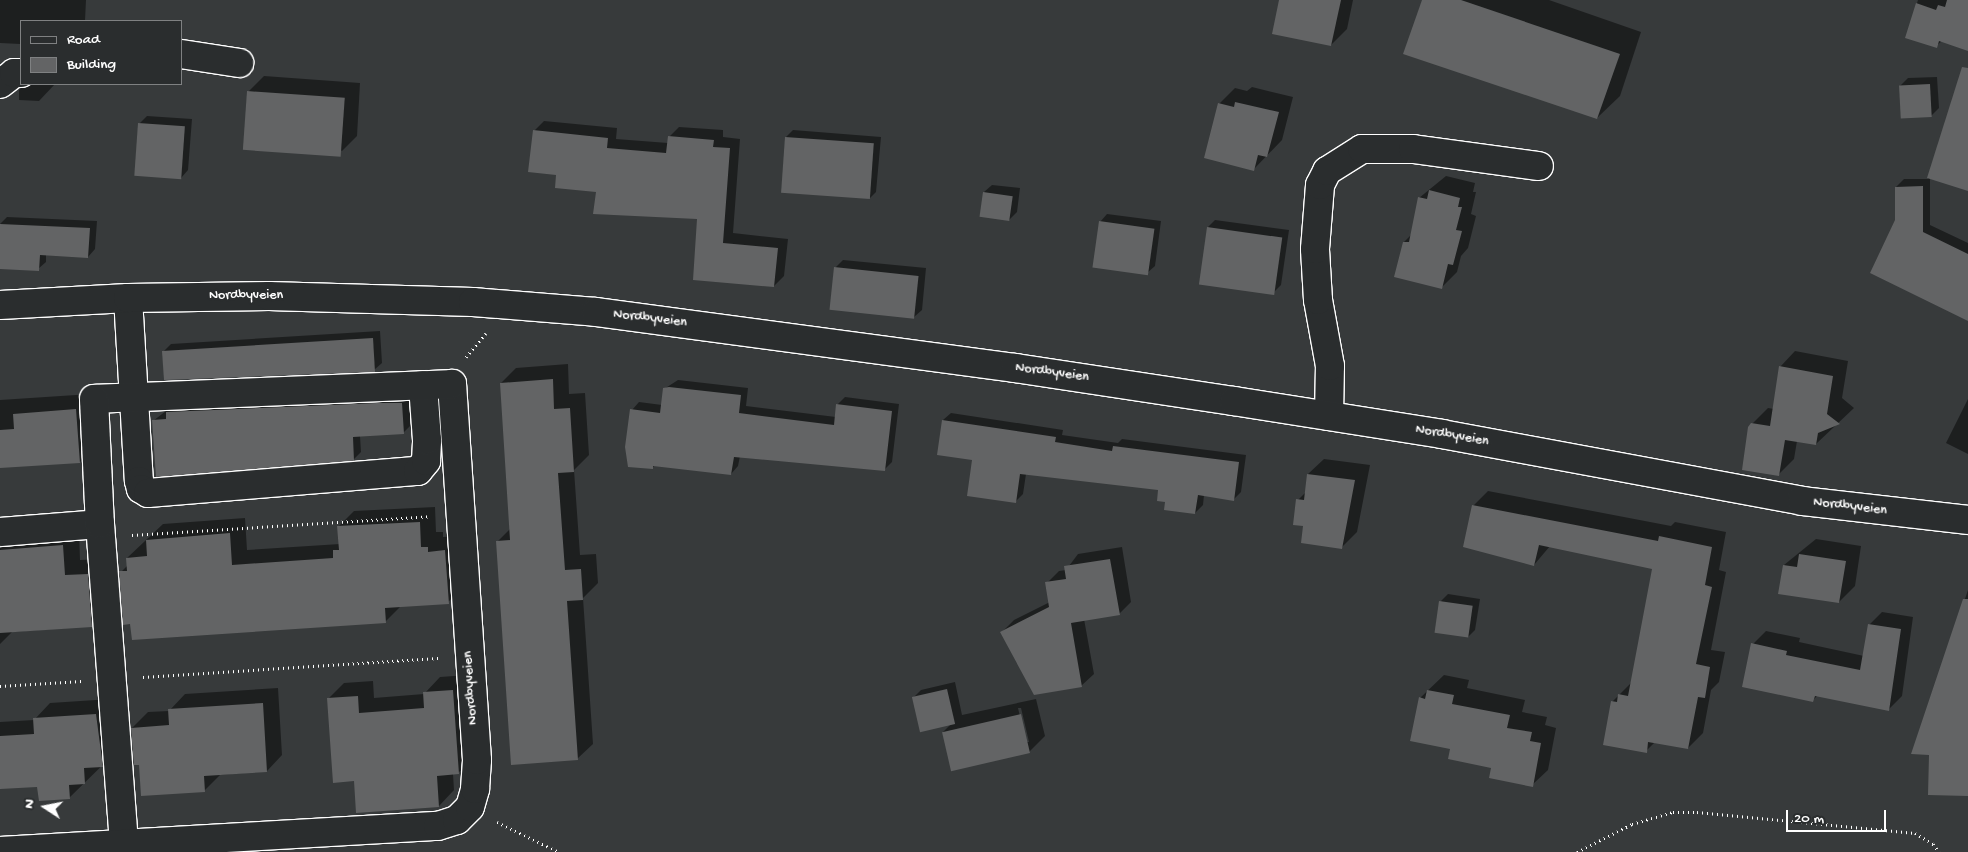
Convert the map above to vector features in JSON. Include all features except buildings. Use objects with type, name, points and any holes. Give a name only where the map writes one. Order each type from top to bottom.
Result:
[{"type":"main road","points":[[182,54],[239,63]]},
{"type":"main road","points":[[0,84],[14,73],[20,73]]},
{"type":"main road","points":[[1328,416],[1330,366],[1318,300],[1315,250],[1320,185],[1327,171],[1362,149],[1413,149],[1539,166]]},
{"type":"main road","name":"Nordbyveien","points":[[0,305],[128,298],[269,296],[407,299],[596,312],[1015,368],[1328,416],[1802,501],[1968,520]]},
{"type":"main road","points":[[128,298],[133,396],[141,489],[159,494],[418,471],[426,461],[427,440],[423,385]]},
{"type":"main road","name":"Nordbyveien","points":[[124,843],[101,531],[94,399],[452,384],[458,514],[477,760],[475,789],[470,807]]},
{"type":"main road","points":[[0,532],[101,531]]},
{"type":"main road","points":[[0,852],[124,843],[438,826],[457,820],[470,807]]},
{"type":"path","points":[[479,332],[495,333]]},
{"type":"path","points":[[101,531],[458,514]]},
{"type":"path","points":[[0,686],[469,656]]},
{"type":"path","points":[[470,807],[540,845],[558,852]]},
{"type":"path","points":[[1577,852],[1632,824],[1673,812],[1697,812],[1915,833],[1933,844],[1939,852]]}]
